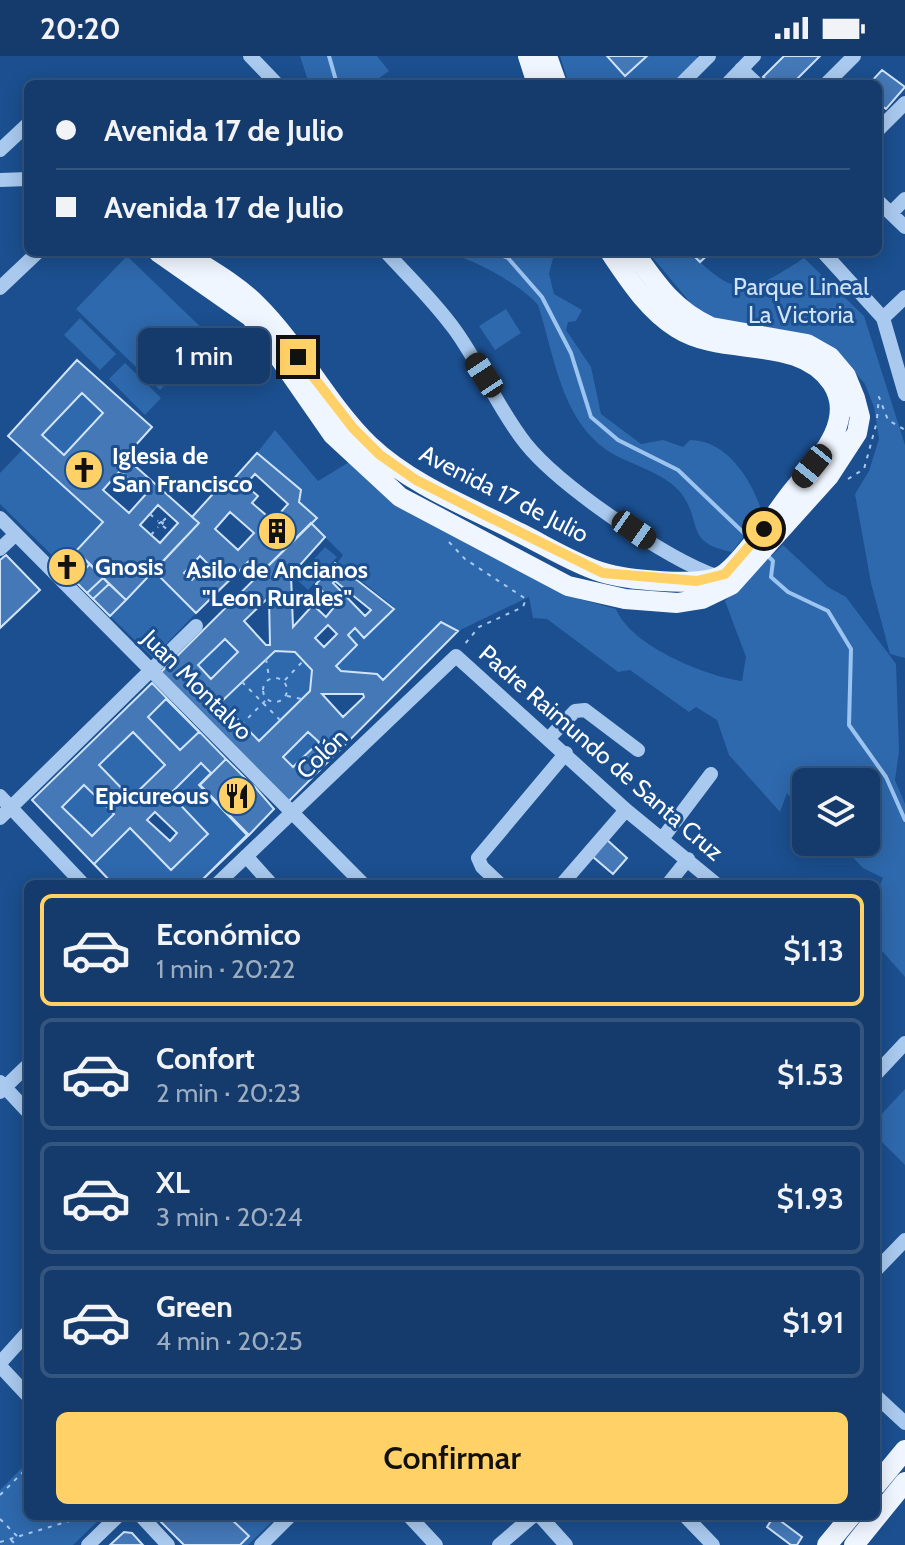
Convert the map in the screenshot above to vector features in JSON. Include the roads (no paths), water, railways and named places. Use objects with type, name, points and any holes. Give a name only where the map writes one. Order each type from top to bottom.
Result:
[{"type":"main road","points":[[528,56],[536,80]]},
{"type":"main road","points":[[547,56],[556,80]]},
{"type":"main road","name":"Avenida 17 de Julio","points":[[164,256],[251,317],[333,435],[354,459],[400,497],[568,586],[598,594],[677,603],[702,599],[712,577],[770,532],[829,476],[857,433],[860,417],[846,376],[830,357],[807,344],[711,327],[684,313],[665,298],[637,256]]},
{"type":"main road","name":"Avenida 17 de Julio","points":[[188,256],[256,303],[353,428],[380,455],[416,480],[603,573],[712,577]]},
{"type":"main road","name":"Avenida 17 de Julio","points":[[613,256],[641,295],[680,330],[719,344],[802,358],[817,366],[833,385],[840,404],[837,430],[770,532]]},
{"type":"main road","points":[[880,1480],[904,1453]]},
{"type":"main road","points":[[880,1513],[905,1482]]},
{"type":"main road","points":[[827,1545],[848,1520]]},
{"type":"main road","points":[[854,1545],[874,1520]]},
{"type":"street","points":[[250,56],[273,80]]},
{"type":"street","points":[[685,80],[709,56]]},
{"type":"street","points":[[731,80],[754,56]]},
{"type":"street","points":[[830,80],[854,56]]},
{"type":"street","points":[[741,69],[753,80]]},
{"type":"street","points":[[882,126],[905,103]]},
{"type":"street","points":[[0,150],[24,128]]},
{"type":"street","points":[[0,180],[24,179]]},
{"type":"street","points":[[891,213],[905,199]]},
{"type":"street","points":[[882,205],[905,227]]},
{"type":"street","points":[[0,288],[34,256]]},
{"type":"street","points":[[390,256],[429,295],[456,331],[528,446],[592,501],[712,577]]},
{"type":"street","points":[[827,256],[883,318],[905,394]]},
{"type":"street","points":[[883,318],[905,297]]},
{"type":"street","name":"Juan Montalvo","points":[[0,518],[359,880]]},
{"type":"street","points":[[0,549],[16,534]]},
{"type":"street","points":[[6,813],[153,672],[196,626]]},
{"type":"street","name":"Padre Raimundo de Santa Cruz","points":[[456,656],[626,810],[712,880]]},
{"type":"street","name":"Colón","points":[[221,880],[456,656]]},
{"type":"street","points":[[549,738],[575,711],[585,710],[638,750]]},
{"type":"street","points":[[496,880],[482,867],[478,858],[566,753]]},
{"type":"street","points":[[662,839],[711,774]]},
{"type":"street","points":[[0,796],[6,813],[79,880]]},
{"type":"street","points":[[565,880],[626,810]]},
{"type":"street","points":[[246,856],[267,880]]},
{"type":"street","points":[[671,880],[688,859]]},
{"type":"street","points":[[880,1070],[905,1043]]},
{"type":"street","points":[[24,1068],[2,1087],[24,1108]]},
{"type":"street","points":[[880,1266],[905,1240]]},
{"type":"street","points":[[24,1337],[0,1364],[24,1391]]},
{"type":"street","points":[[880,1400],[905,1423]]},
{"type":"street","points":[[88,1545],[114,1520]]},
{"type":"street","points":[[145,1520],[168,1545]]},
{"type":"street","points":[[261,1545],[286,1520]]},
{"type":"street","points":[[413,1520],[436,1545]]},
{"type":"street","points":[[499,1545],[528,1520]]},
{"type":"street","points":[[544,1520],[566,1545]]},
{"type":"street","points":[[689,1520],[713,1545]]},
{"type":"waterway","points":[[329,56],[336,80]]},
{"type":"waterway","points":[[503,256],[542,297],[571,353],[591,417],[618,440],[678,470],[748,537]]},
{"type":"waterway","points":[[766,554],[773,561],[771,577],[788,592],[828,611],[851,649],[849,725],[886,777],[905,820]]},
{"type":"place","name":"Iglesia de San Francisco","points":[[84,470]]},
{"type":"place","name":"Asilo de Ancianos \"Leon Rurales\"","points":[[277,531]]},
{"type":"place","name":"Gnosis","points":[[67,567]]},
{"type":"place","name":"Epicureous","points":[[237,796]]},
{"type":"park label","name":"Parque Lineal La Victoria","points":[[801,301]]}]
